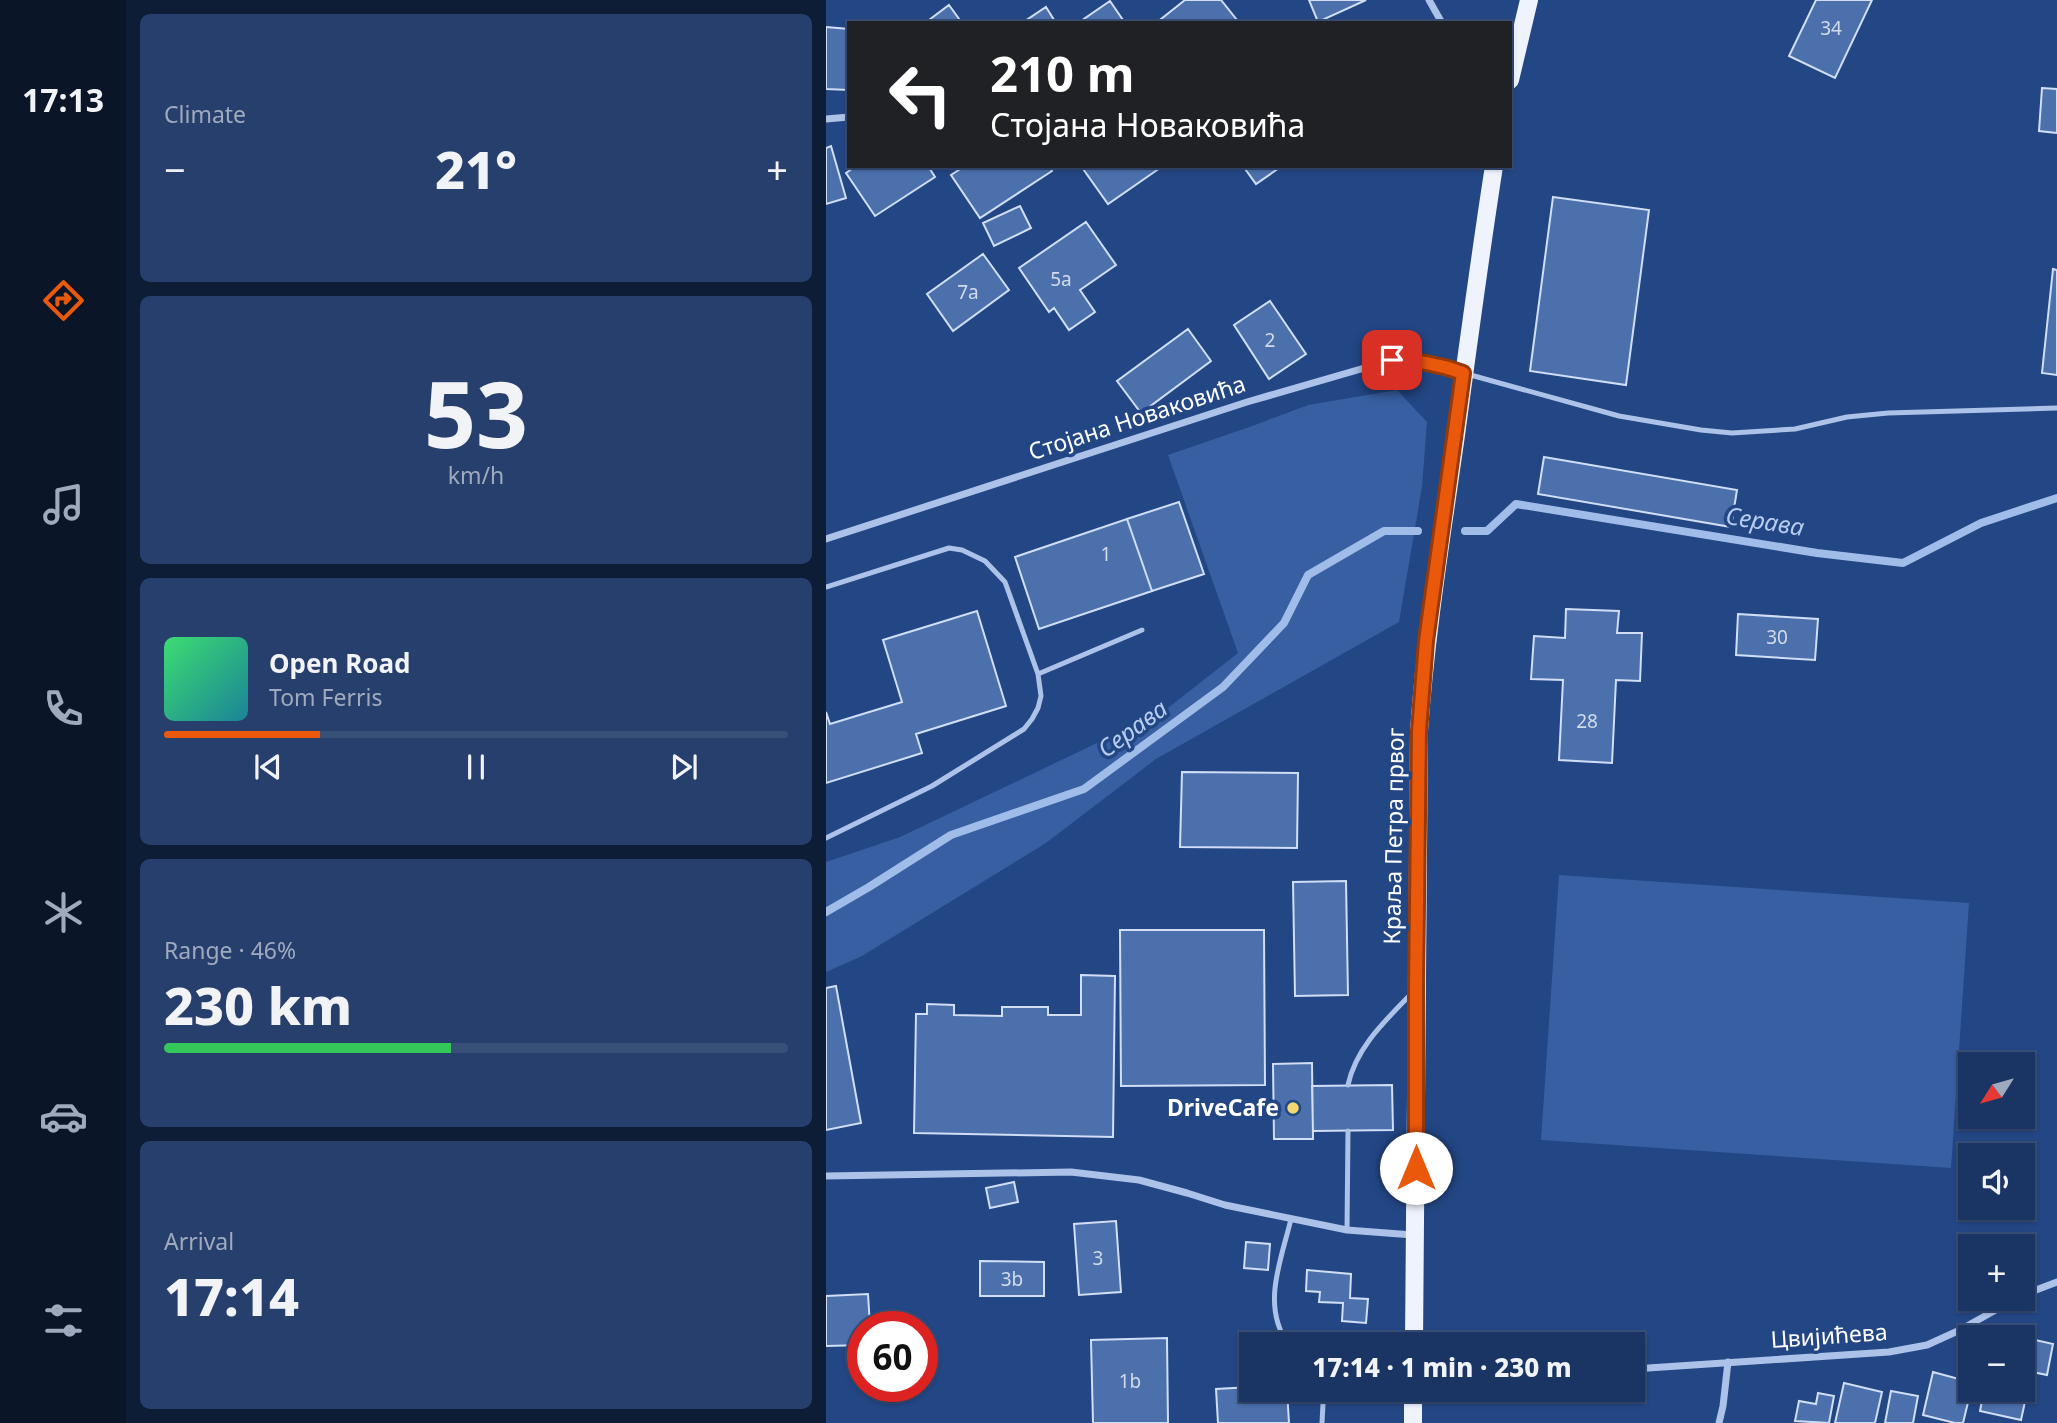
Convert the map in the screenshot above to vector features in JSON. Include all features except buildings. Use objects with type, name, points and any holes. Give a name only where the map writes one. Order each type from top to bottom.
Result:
[{"type":"main road","points":[[1513,53],[1529,0]]},
{"type":"main road","name":"Краља Петра првог","points":[[1414,1332],[1417,1235],[1416,988],[1422,684],[1463,373],[1494,168]]},
{"type":"main road","points":[[1413,1402],[1413,1423]]},
{"type":"street","points":[[1429,0],[1441,21]]},
{"type":"street","points":[[826,119],[847,117]]},
{"type":"street","name":"Стојана Новаковића","points":[[826,539],[1247,402],[1392,360],[1422,361],[1463,373]]},
{"type":"street","points":[[826,1176],[1071,1172],[1139,1180],[1225,1205],[1347,1230],[1417,1235]]},
{"type":"street","points":[[2035,1290],[2057,1282]]},
{"type":"street","name":"Цвијићева","points":[[1645,1368],[1889,1352],[1927,1345],[1994,1311]]},
{"type":"street","points":[[1719,1423],[1728,1362]]},
{"type":"lane","points":[[1463,373],[1619,416],[1732,433],[1796,429],[1847,417],[1888,413],[2057,408]]},
{"type":"lane","points":[[826,587],[949,548],[974,554],[985,561],[1005,582],[1038,674],[1041,696],[1038,708],[1024,729],[932,786],[826,838]]},
{"type":"lane","points":[[1038,674],[1142,630]]},
{"type":"lane","points":[[1348,1085],[1351,1069],[1361,1051],[1416,988]]},
{"type":"lane","points":[[1347,1230],[1348,1131]]},
{"type":"lane","points":[[1281,1332],[1275,1316],[1273,1297],[1291,1219]]},
{"type":"lane","points":[[1322,1402],[1322,1423]]},
{"type":"shaded area","points":[[1397,390],[1427,422],[1422,487],[1399,622],[1156,759],[1046,843],[862,956],[826,972],[826,862],[900,837],[1164,711],[1238,653],[1168,455],[1308,405]]},
{"type":"shaded area","points":[[1559,875],[1969,903],[1951,1168],[1541,1140]]},
{"type":"waterway","name":"Серава","points":[[1465,531],[1487,531],[1516,504],[1817,553],[1903,563],[1981,523],[2057,498]]},
{"type":"waterway","name":"Серава","points":[[826,912],[951,835],[1084,789],[1223,687],[1284,623],[1308,575],[1384,531],[1418,531]]},
{"type":"place","name":"DriveCafe","points":[[1293,1108]]},
{"type":"route","points":[[1392,360],[1422,361],[1463,373],[1426,641],[1419,731],[1416,1168]]}]
